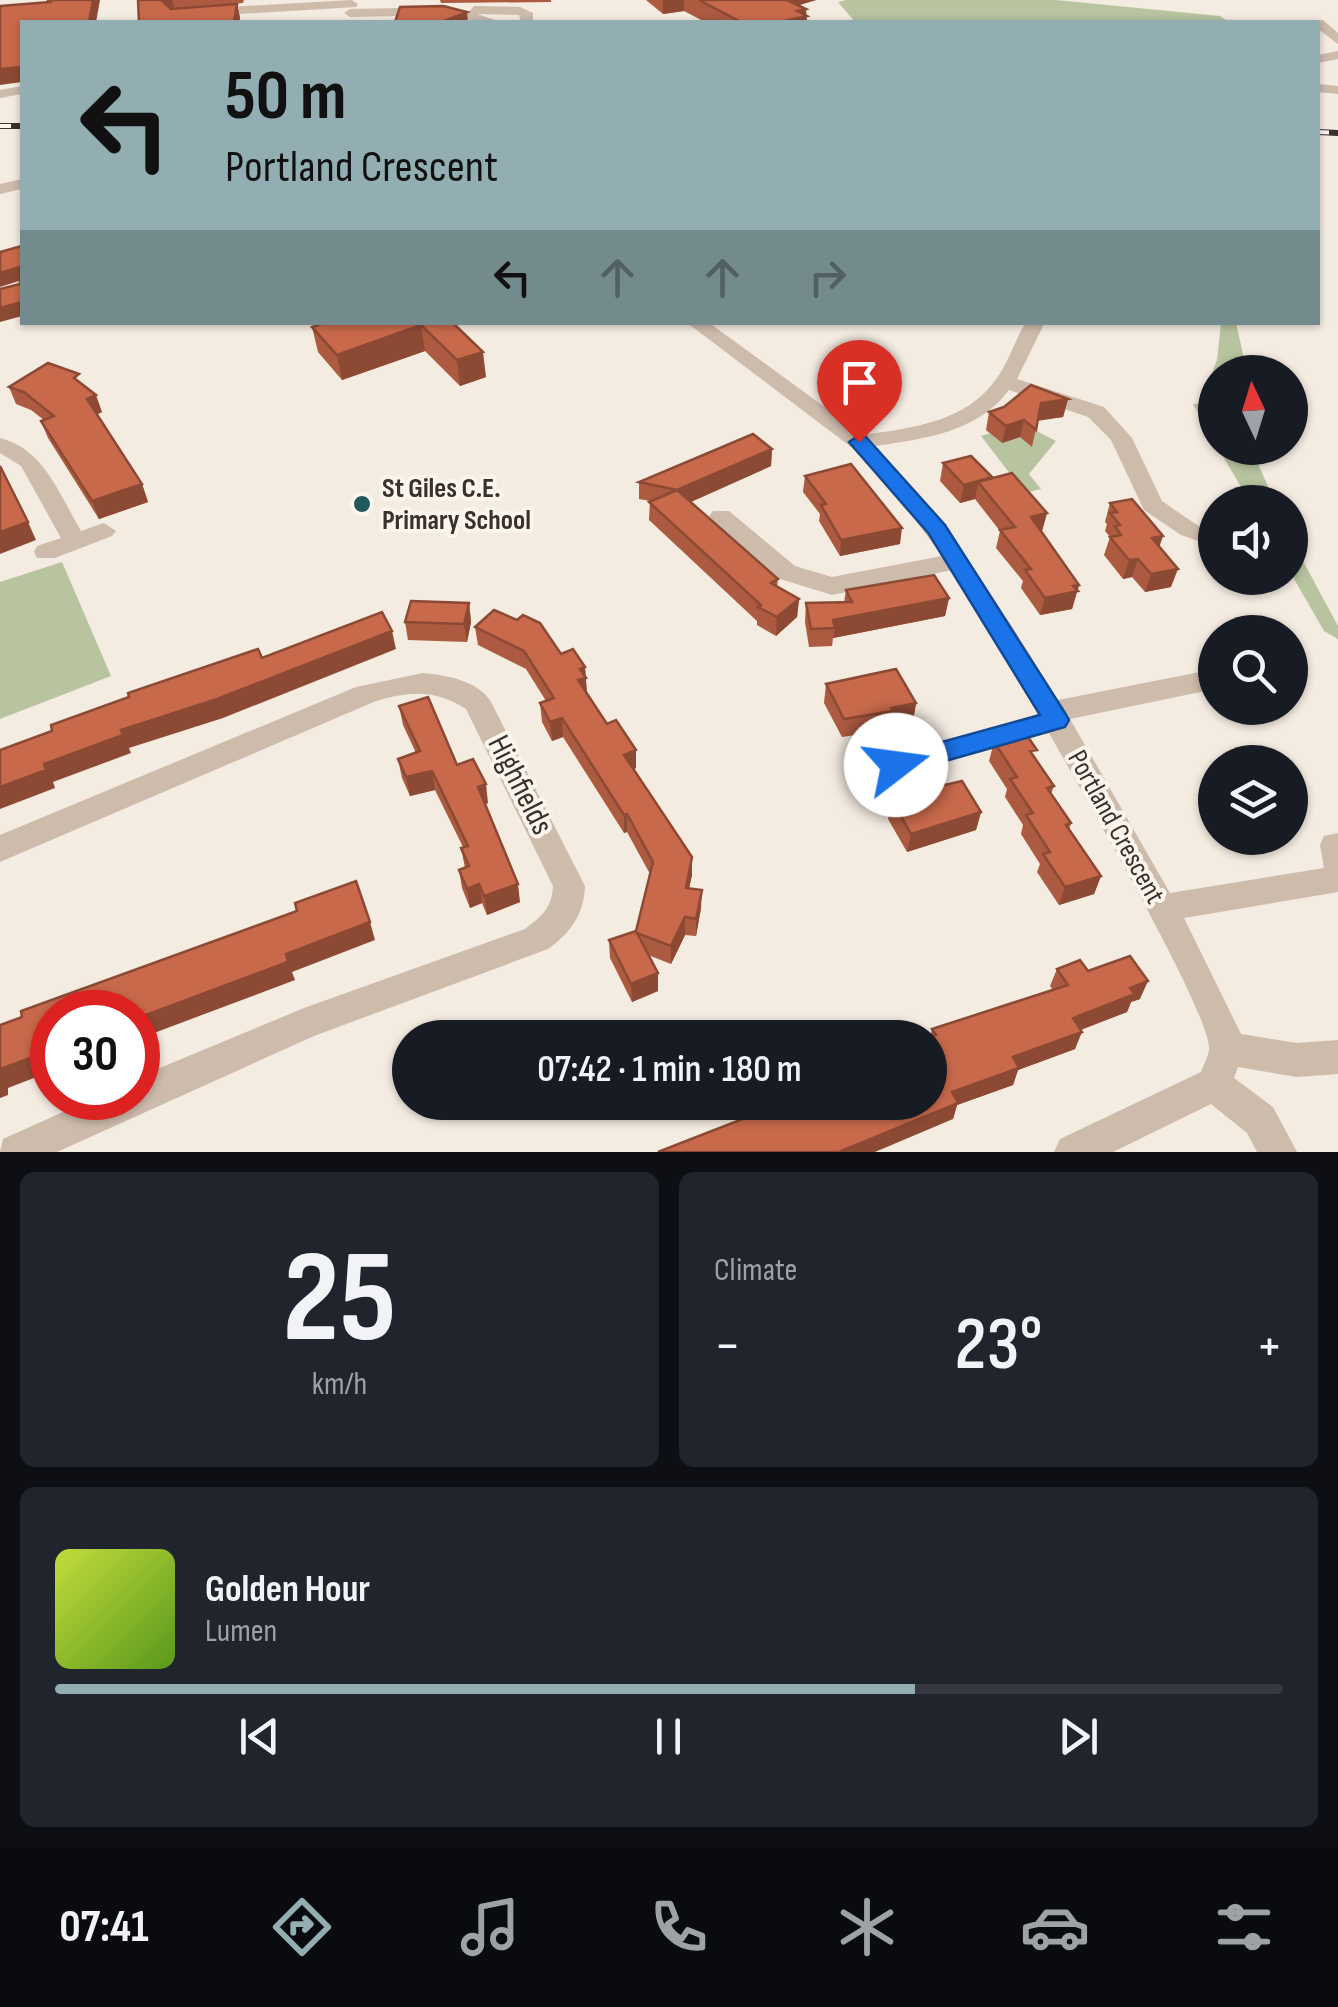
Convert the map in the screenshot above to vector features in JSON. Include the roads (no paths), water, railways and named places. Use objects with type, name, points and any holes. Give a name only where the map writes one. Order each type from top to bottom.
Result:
[{"type":"street","points":[[192,14],[513,10],[526,14],[526,20]]},
{"type":"street","points":[[449,11],[487,20]]},
{"type":"street","name":"Portland Crescent","points":[[705,325],[859,442],[908,494],[959,562],[1054,716],[1162,908],[1222,1027],[1226,1049]]},
{"type":"street","points":[[859,442],[947,426],[982,407],[1005,382],[1034,325]]},
{"type":"street","points":[[1005,382],[1096,412],[1121,438],[1152,505],[1198,540]]},
{"type":"street","points":[[0,446],[20,452],[30,462],[75,542]]},
{"type":"street","points":[[738,522],[786,572],[832,586],[959,562]]},
{"type":"street","points":[[46,552],[104,531]]},
{"type":"street","points":[[896,765],[936,768],[1054,716],[1198,674]]},
{"type":"street","name":"Highfields","points":[[0,849],[404,681],[434,681],[461,690],[477,702],[570,886],[569,907],[559,922],[536,939],[304,1024],[160,1085]]},
{"type":"street","points":[[1162,908],[1338,878]]},
{"type":"street","points":[[1073,1152],[1214,1084],[1226,1049],[1296,1060],[1338,1057]]},
{"type":"street","points":[[1214,1084],[1260,1120],[1278,1152]]},
{"type":"street","name":"Highfields","points":[[16,1152],[84,1120]]},
{"type":"railway","points":[[0,126],[20,126]]},
{"type":"railway","points":[[1320,132],[1338,133]]},
{"type":"place","name":"St Giles C.E. Primary School","points":[[362,504]]}]
